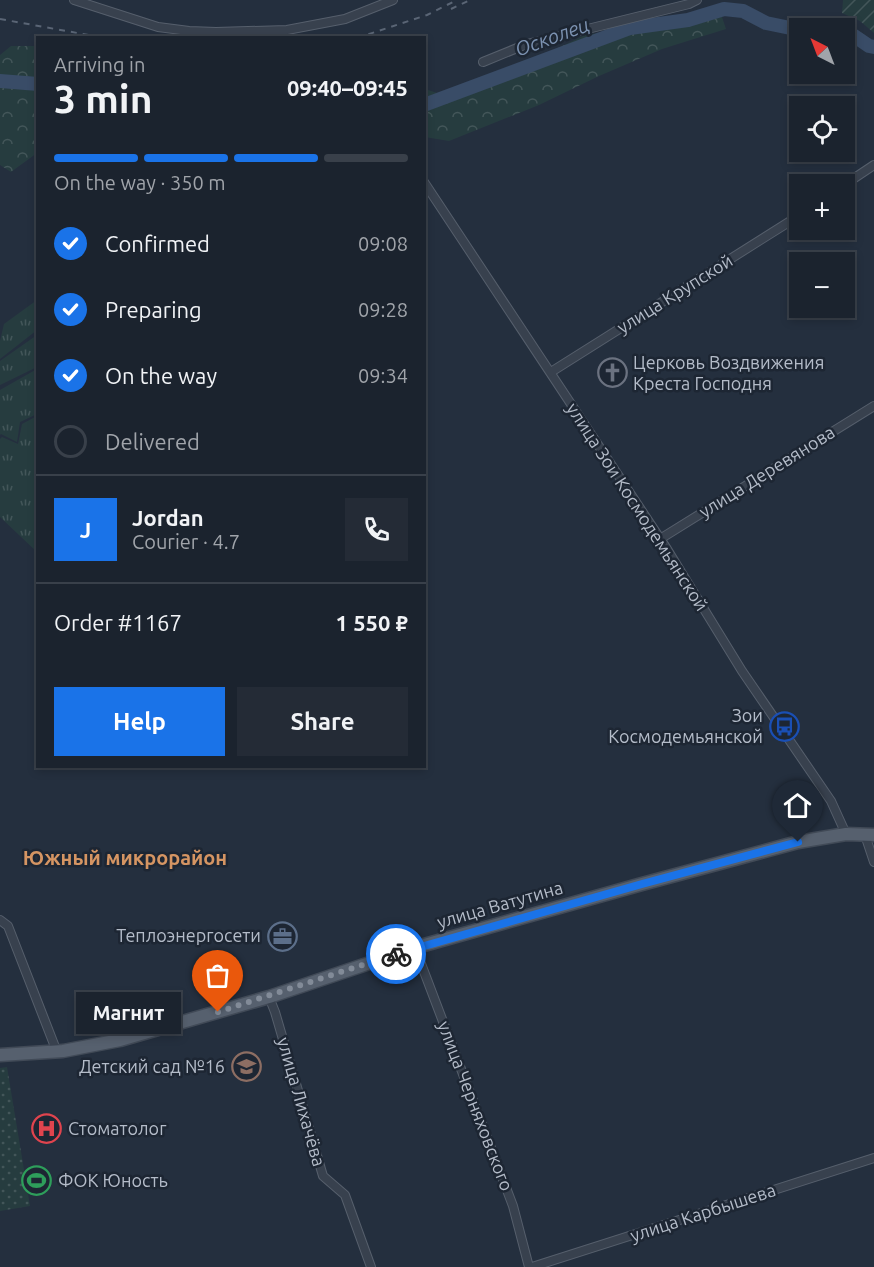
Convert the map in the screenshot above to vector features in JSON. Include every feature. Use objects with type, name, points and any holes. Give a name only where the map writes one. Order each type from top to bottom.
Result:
[{"type":"main road","name":"улица Ватутина","points":[[0,1054],[57,1052],[120,1040],[268,997],[417,947],[779,846],[846,834],[870,835]]},
{"type":"street","points":[[74,0],[158,27],[189,32],[287,30],[345,19],[393,0]]},
{"type":"street","points":[[483,62],[527,44],[689,4],[697,0]]},
{"type":"street","points":[[855,178],[874,165]]},
{"type":"street","name":"улица Зои Космодемьянской","points":[[426,185],[660,539],[742,671],[831,801],[846,834]]},
{"type":"street","name":"улица Крупской","points":[[550,372],[789,222]]},
{"type":"street","name":"улица Деревянова","points":[[660,539],[874,406]]},
{"type":"street","points":[[870,835],[874,862]]},
{"type":"street","points":[[0,920],[8,927],[57,1052]]},
{"type":"street","name":"улица Черняховского","points":[[417,947],[420,961],[513,1206],[531,1267]]},
{"type":"street","name":"улица Лихачёва","points":[[268,997],[275,1012],[323,1176],[345,1195],[371,1267]]},
{"type":"street","name":"улица Карбышева","points":[[531,1267],[874,1158]]},
{"type":"green space","points":[[843,0],[874,0],[874,33],[860,21],[842,13]]},
{"type":"green space","points":[[719,8],[726,29],[662,49],[539,105],[449,141],[426,137],[426,89],[437,93],[466,89],[585,35],[632,28],[666,18]]},
{"type":"green space","points":[[11,46],[36,46],[36,154],[11,172],[0,165],[0,55]]},
{"type":"green space","points":[[36,301],[36,331],[0,359],[0,341],[4,324]]},
{"type":"green space","points":[[36,336],[36,367],[0,385],[0,361]]},
{"type":"green space","points":[[36,370],[36,414],[20,422],[17,442],[0,435],[0,390]]},
{"type":"green space","points":[[36,417],[36,551],[0,517],[0,439],[2,437],[18,444],[22,424]]},
{"type":"green space","points":[[7,1067],[30,1206],[0,1211],[0,1068]]},
{"type":"waterway","name":"Осколец","points":[[426,104],[630,28],[688,20],[724,9],[743,11],[766,23],[789,28]]},
{"type":"waterway","name":"Осколец","points":[[855,36],[874,47]]},
{"type":"waterway","name":"Осколец","points":[[0,81],[36,84]]},
{"type":"railway","points":[[363,36],[427,15],[457,0]]},
{"type":"railway","points":[[451,9],[470,0]]},
{"type":"railway","points":[[0,19],[94,36]]},
{"type":"way so far","points":[[218,1012],[396,954]]},
{"type":"place","name":"Церковь Воздвижения Креста Господня","points":[[612,373]]},
{"type":"place","name":"Зои Космодемьянской","points":[[784,726]]},
{"type":"place","name":"Теплоэнергосети","points":[[282,936]]},
{"type":"place","name":"Магнит","points":[[218,1012]]},
{"type":"place","name":"Детский сад №16","points":[[246,1067]]},
{"type":"place","name":"Стоматолог","points":[[47,1129]]},
{"type":"place","name":"ФОК Юность","points":[[37,1181]]},
{"type":"district","name":"Южный микрорайон","points":[[125,858]]},
{"type":"route","points":[[396,954],[798,842]]}]
